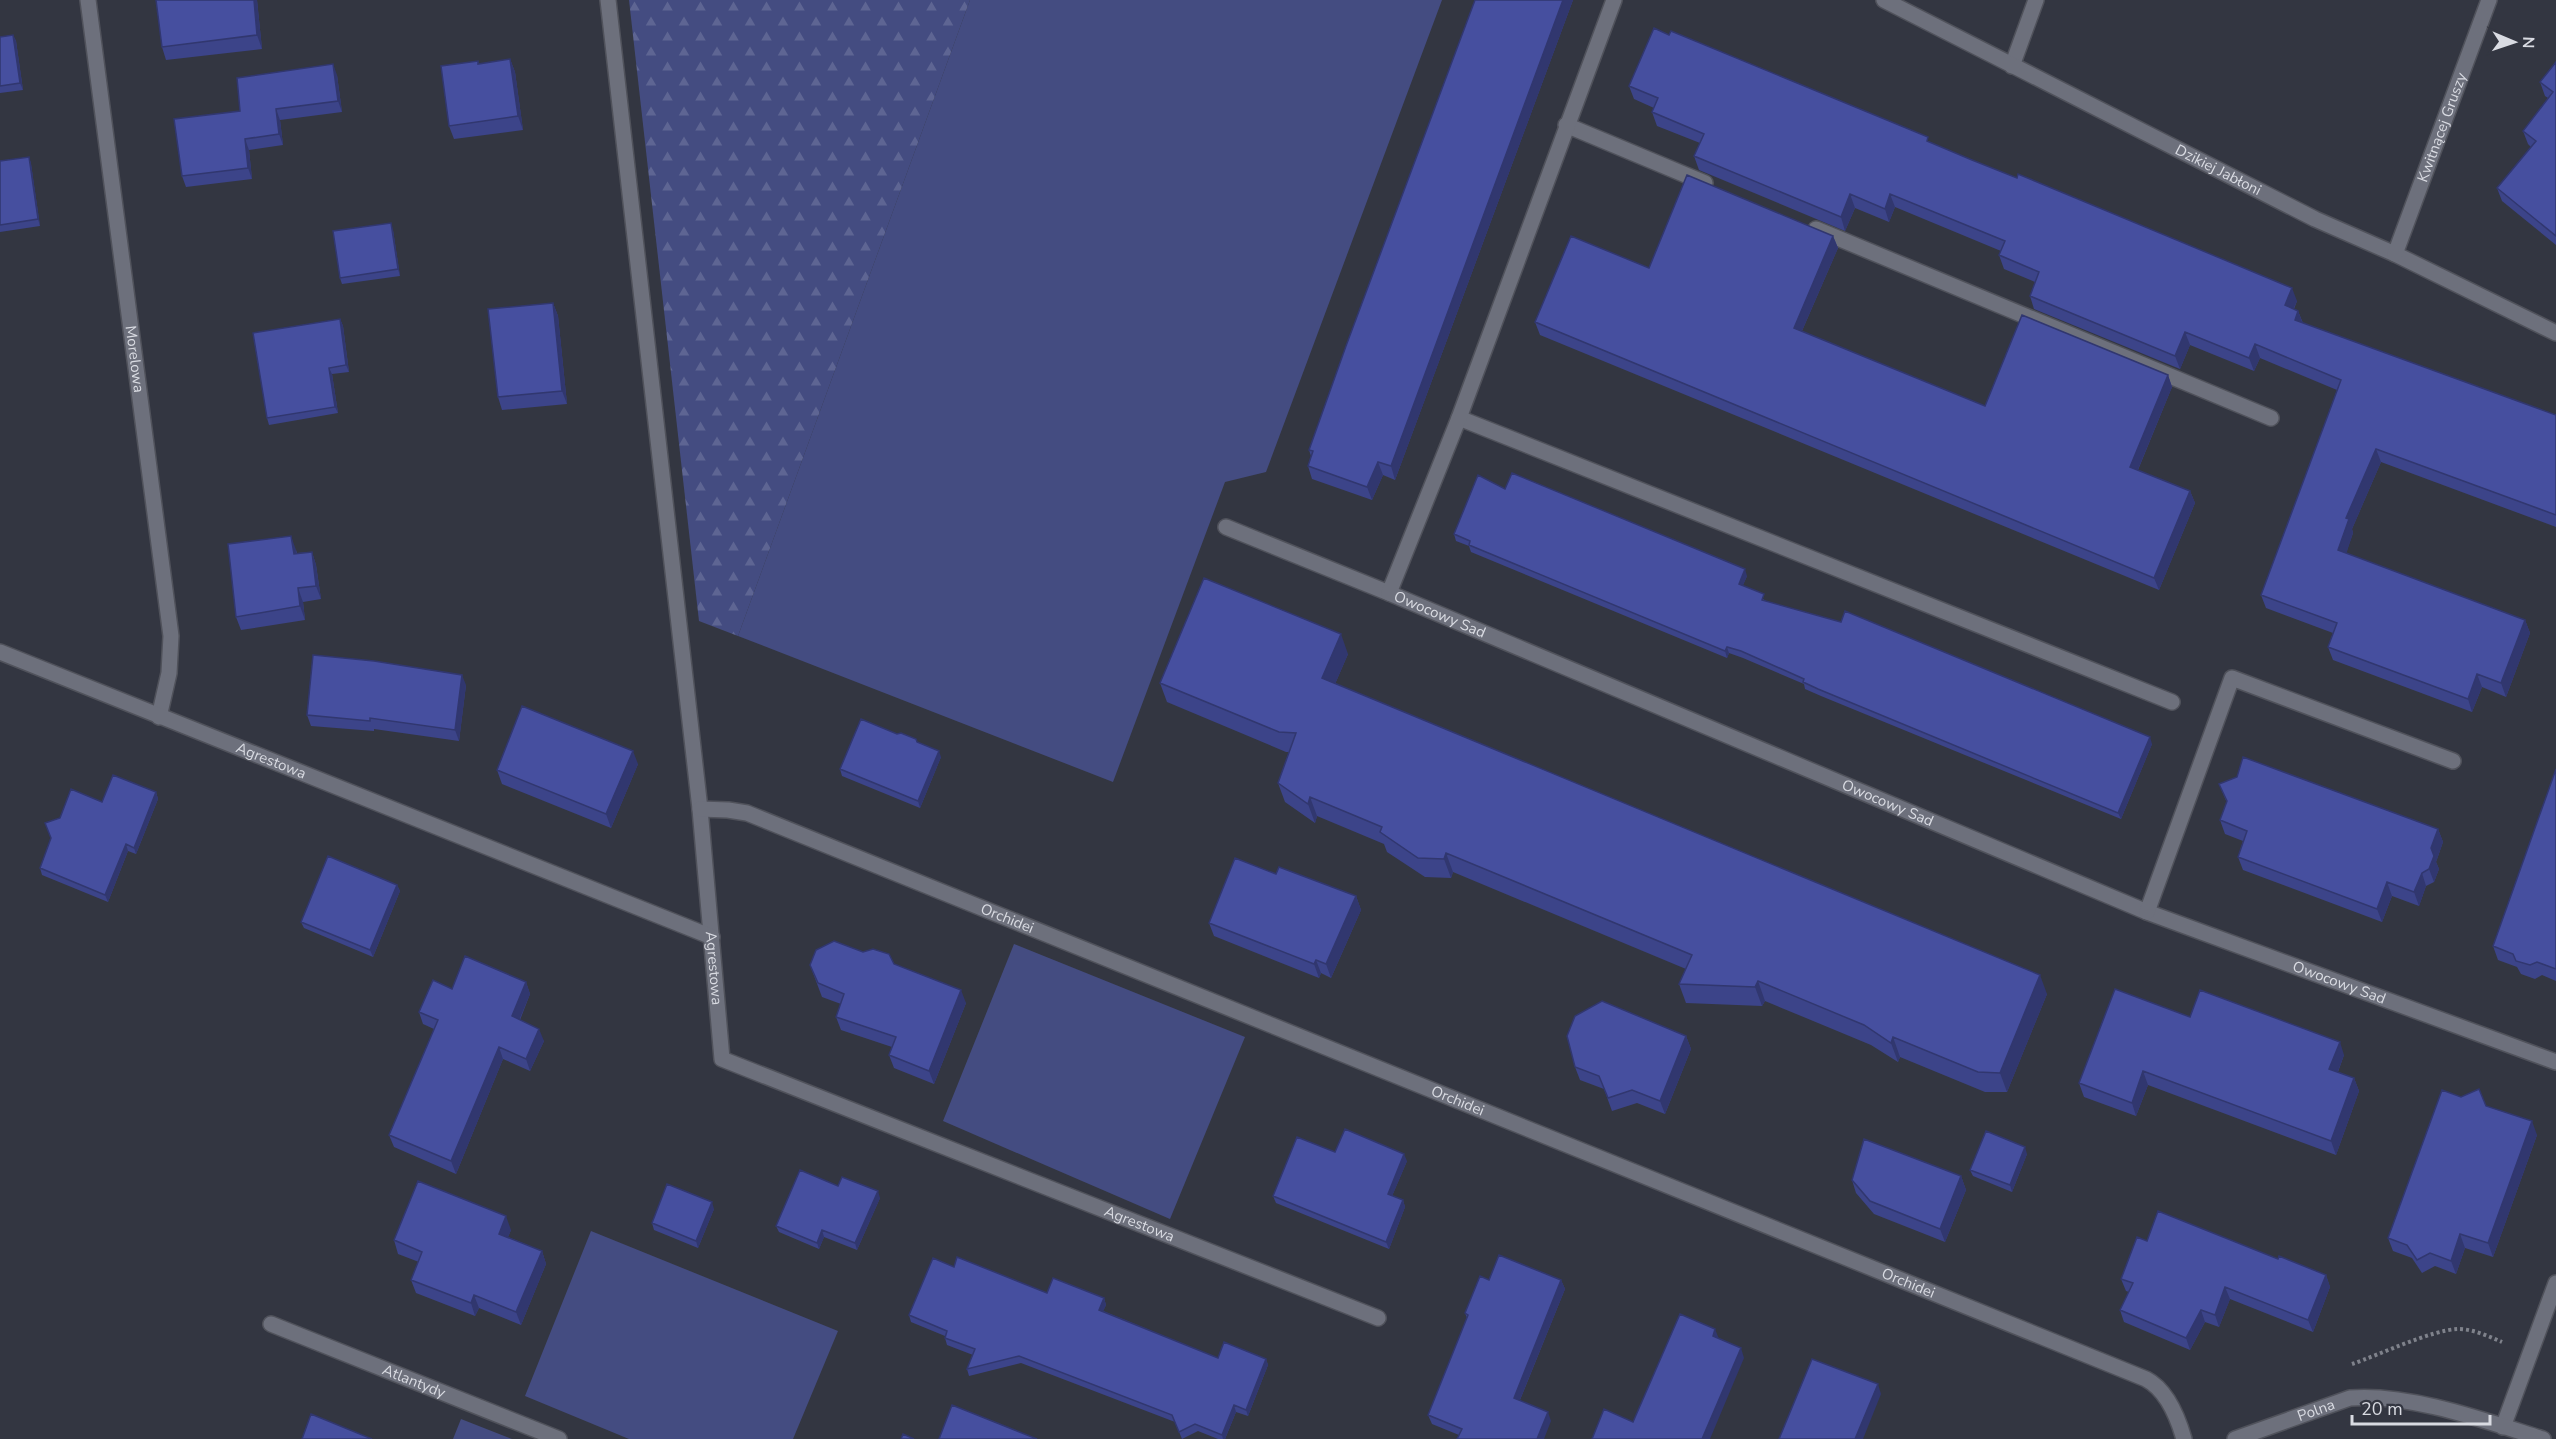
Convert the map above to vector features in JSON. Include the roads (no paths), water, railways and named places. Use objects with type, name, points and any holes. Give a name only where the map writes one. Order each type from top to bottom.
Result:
[{"type":"street","name":"Morelowa","points":[[88,0],[171,636],[169,673],[159,717]]},
{"type":"street","points":[[608,0],[700,809],[712,937]]},
{"type":"street","points":[[1389,593],[1459,418],[1614,0]]},
{"type":"street","name":"Dzikiej Jabłoni","points":[[1884,0],[2315,219],[2396,254],[2556,333]]},
{"type":"street","points":[[2012,66],[2036,0]]},
{"type":"street","name":"Kwitnącej Gruszy","points":[[2396,254],[2489,0]]},
{"type":"street","points":[[1566,125],[1720,189]]},
{"type":"street","points":[[1797,221],[2271,417]]},
{"type":"street","points":[[1459,418],[2172,702]]},
{"type":"street","name":"Owocowy Sad","points":[[1226,527],[1389,593],[2146,912],[2556,1062]]},
{"type":"street","name":"Agrestowa","points":[[0,651],[159,717],[712,937],[722,1059],[1378,1318]]},
{"type":"street","points":[[2146,912],[2232,678],[2453,760]]},
{"type":"street","name":"Orchidei","points":[[700,809],[747,813],[2146,1379],[2160,1389],[2184,1439]]},
{"type":"street","points":[[2503,1426],[2556,1283]]},
{"type":"street","name":"Atlantydy","points":[[271,1324],[560,1439]]},
{"type":"street","name":"Polna","points":[[2235,1439],[2350,1398],[2370,1396],[2403,1400],[2543,1439]]}]
